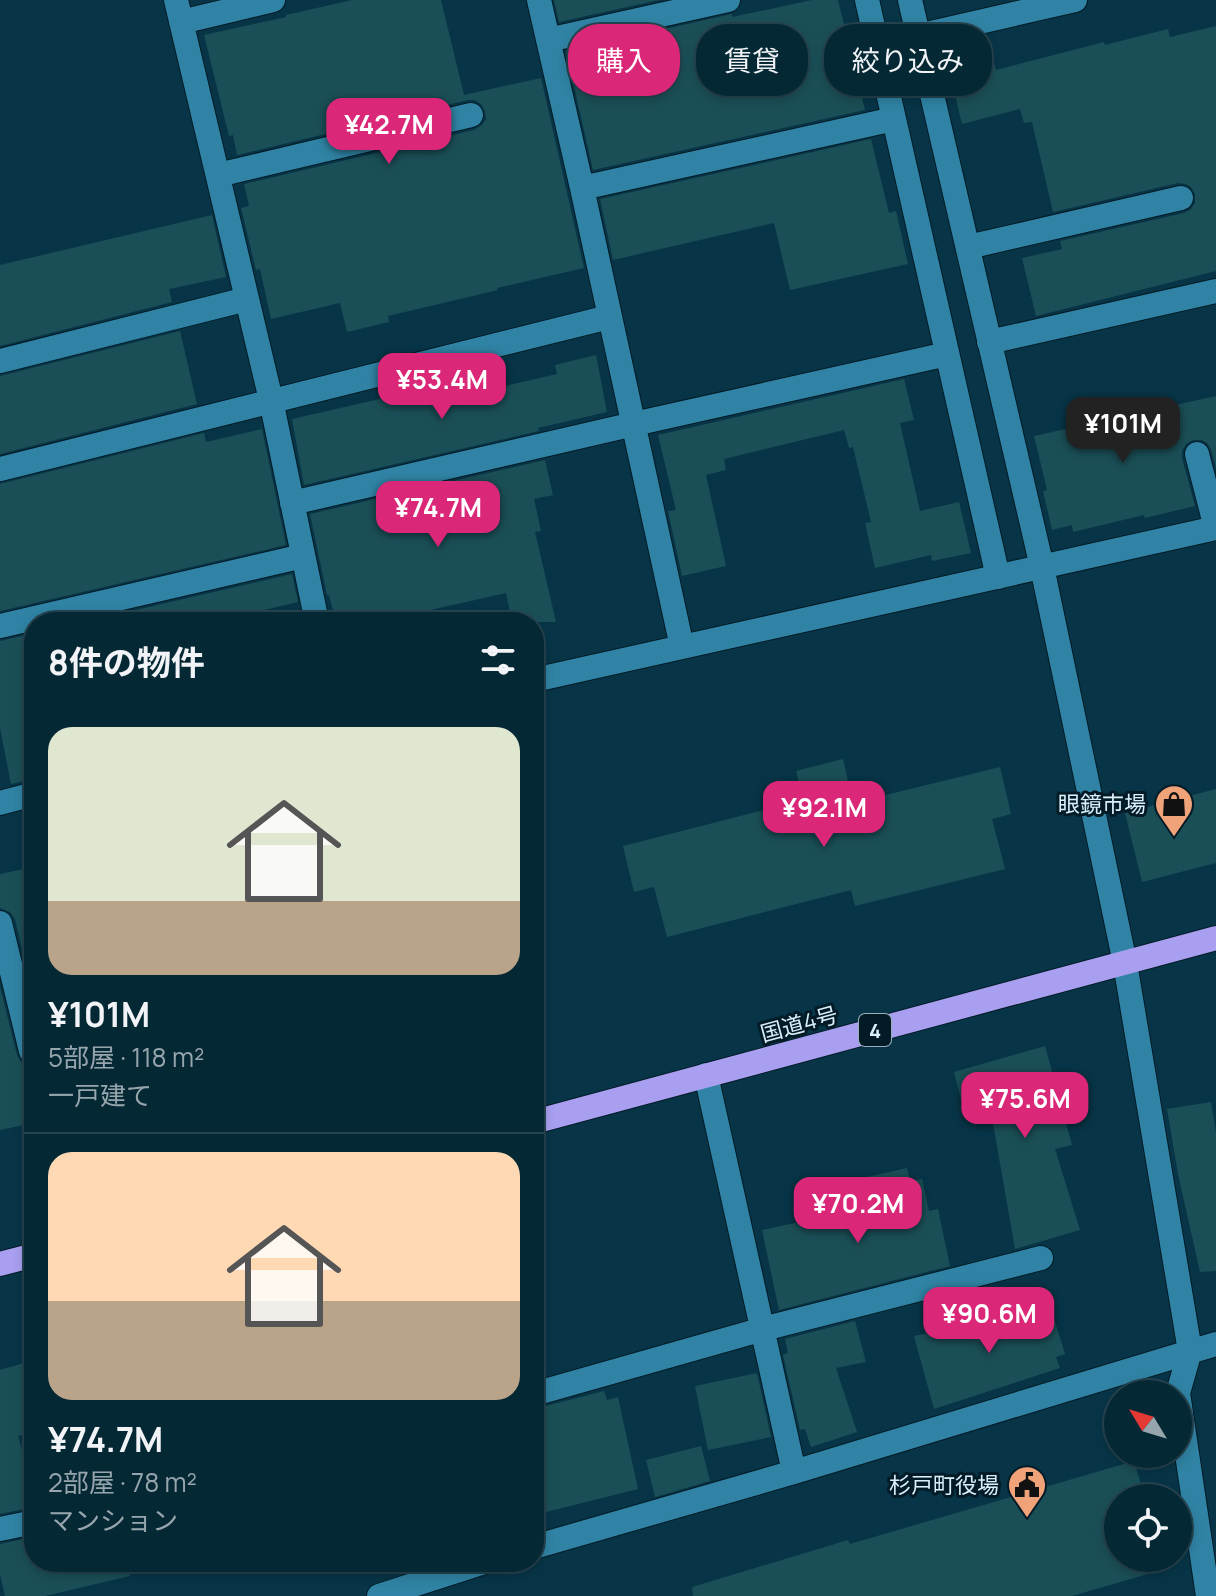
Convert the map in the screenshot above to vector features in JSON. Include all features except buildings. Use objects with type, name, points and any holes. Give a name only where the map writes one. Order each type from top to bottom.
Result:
[{"type":"highway","name":"国道4号","points":[[544,1119],[1216,938]]},
{"type":"highway","points":[[0,1264],[24,1258]]},
{"type":"street","points":[[273,0],[178,11],[271,400],[315,612]]},
{"type":"street","points":[[539,0],[682,647]]},
{"type":"street","points":[[548,40],[728,0]]},
{"type":"street","points":[[867,0],[998,577]]},
{"type":"street","points":[[910,0],[915,24]]},
{"type":"street","points":[[970,24],[1075,0]]},
{"type":"street","points":[[932,96],[1042,567],[1125,963],[1190,1351],[1178,1393],[1210,1570],[1208,1596]]},
{"type":"street","points":[[218,175],[471,115]]},
{"type":"street","points":[[582,188],[894,119]]},
{"type":"street","points":[[968,247],[1181,198]]},
{"type":"street","points":[[989,342],[1216,291]]},
{"type":"street","points":[[0,361],[247,299]]},
{"type":"street","points":[[0,469],[609,317]]},
{"type":"street","points":[[292,503],[947,354]]},
{"type":"street","points":[[544,678],[1216,528],[1197,454]]},
{"type":"street","points":[[61,612],[303,556]]},
{"type":"street","points":[[0,626],[24,620]]},
{"type":"street","points":[[0,802],[24,796]]},
{"type":"street","points":[[0,923],[24,1022]]},
{"type":"street","points":[[706,1075],[794,1472]]},
{"type":"street","points":[[544,1391],[763,1329],[1041,1258]]},
{"type":"street","points":[[544,1544],[1216,1344]]},
{"type":"street","points":[[0,1529],[24,1524]]},
{"type":"street","points":[[379,1596],[453,1572]]},
{"type":"place","name":"眼鏡市場","points":[[1174,838]]},
{"type":"place","name":"杉戸町役場","points":[[1027,1519]]}]
